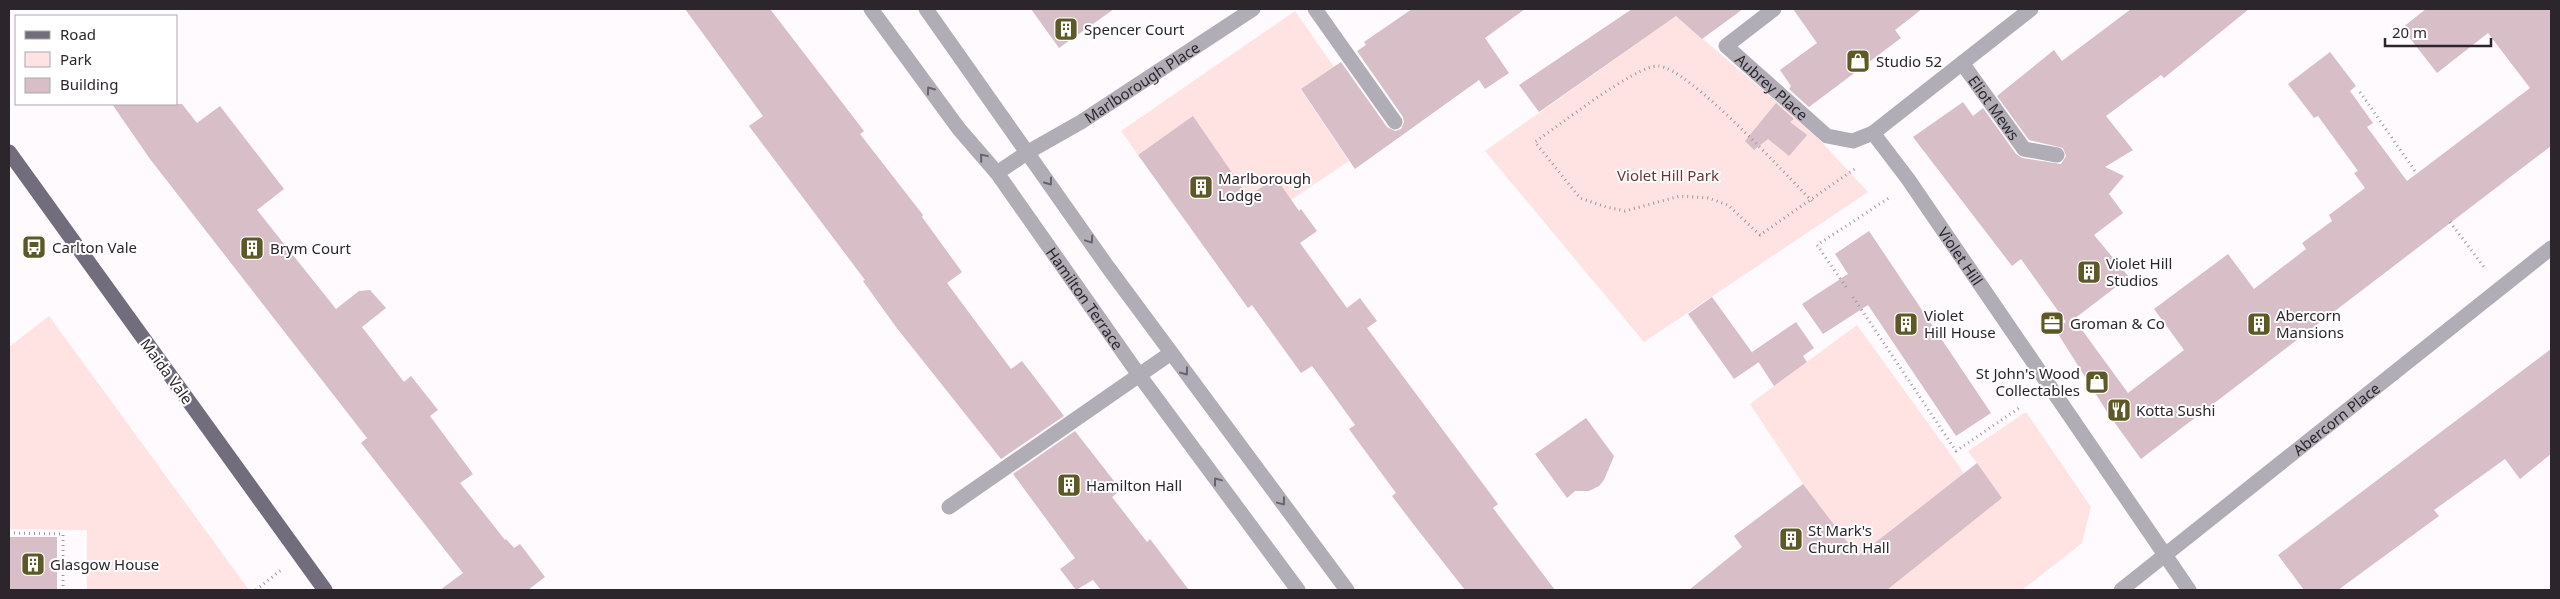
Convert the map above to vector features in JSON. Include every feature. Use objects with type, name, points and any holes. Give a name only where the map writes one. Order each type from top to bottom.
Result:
[{"type":"main road","name":"Maida Vale","points":[[9,152],[325,590]]},
{"type":"street","name":"Hamilton Terrace","points":[[871,9],[959,129],[997,174],[1139,375],[1298,590]]},
{"type":"street","points":[[926,9],[1171,353],[1347,590]]},
{"type":"street","name":"Marlborough Place","points":[[997,174],[1028,152],[1081,122],[1253,9]]},
{"type":"street","points":[[1315,9],[1395,122]]},
{"type":"street","name":"Aubrey Place","points":[[1774,9],[1726,46],[1827,136],[1852,141],[1873,133]]},
{"type":"street","points":[[1873,133],[2031,9]]},
{"type":"street","name":"Eliot Mews","points":[[1962,63],[2024,149],[2057,155]]},
{"type":"street","name":"Violet Hill","points":[[1873,133],[1911,185],[2189,590]]},
{"type":"street","name":"Abercorn Place","points":[[2122,590],[2551,248]]},
{"type":"street","points":[[949,506],[1171,353]]},
{"type":"path","points":[[1812,200],[1696,87],[1672,70],[1657,66],[1628,78],[1535,142],[1580,198],[1606,207],[1625,210],[1680,196],[1708,198],[1728,205],[1760,235],[1812,200],[1885,148]]},
{"type":"path","points":[[2360,92],[2417,174]]},
{"type":"path","points":[[1846,287],[1817,245],[1911,185]]},
{"type":"path","points":[[2450,222],[2500,289]]},
{"type":"path","points":[[1853,297],[1956,451],[2022,406]]},
{"type":"path","points":[[9,533],[63,534],[63,590]]},
{"type":"green space","points":[[1295,11],[1334,67],[1301,90],[1349,161],[1291,200],[1276,178],[1248,196],[1193,117],[1138,155],[1121,131]]},
{"type":"green space","name":"Violet Hill Park","points":[[1676,16],[1813,133],[1868,192],[1644,342],[1485,151]]},
{"type":"green space","points":[[49,316],[249,590],[87,590],[87,530],[9,529],[9,347]]},
{"type":"green space","points":[[1857,325],[1964,473],[1858,556],[1803,484],[1750,404]]},
{"type":"green space","points":[[2026,412],[2091,507],[2082,543],[2022,590],[1887,590],[2002,498],[1968,451]]},
{"type":"building","points":[[685,9],[770,9],[864,131],[860,134],[923,215],[922,217],[962,272],[947,283],[1011,369],[1022,361],[1064,416],[1001,459],[896,327],[863,281],[865,280],[749,126],[763,116]]},
{"type":"building","name":"Spencer Court","points":[[1031,9],[1114,9],[1059,48]]},
{"type":"building","points":[[1412,9],[1525,9],[1485,38],[1509,73],[1485,89],[1479,80],[1355,169],[1301,89],[1341,62],[1387,127],[1395,131],[1401,129],[1404,122],[1403,117],[1357,51],[1366,45],[1364,42]]},
{"type":"building","points":[[1632,9],[1743,9],[1702,39],[1676,16],[1539,112],[1519,85]]},
{"type":"building","points":[[1793,9],[1922,9],[1895,30],[1901,38],[1809,107],[1789,89],[1791,86],[1780,70],[1817,43]]},
{"type":"building","points":[[2131,9],[2249,9],[2164,78],[2161,75],[2106,116],[2133,150],[2105,167],[2124,176],[2109,194],[2123,213],[2094,235],[2129,277],[2074,319],[2128,393],[2184,350],[2154,309],[2228,254],[2254,289],[2306,249],[2302,243],[2332,221],[2329,215],[2365,188],[2354,173],[2358,171],[2318,116],[2314,118],[2288,84],[2330,52],[2356,86],[2350,91],[2373,123],[2367,127],[2407,181],[2530,88],[2488,33],[2437,73],[2402,28],[2426,9],[2551,9],[2551,146],[2141,459],[2109,415],[2055,329],[2066,322],[2021,259],[2012,266],[1913,137],[1963,102],[1973,116],[1983,108],[2016,154],[2022,158],[2061,164],[2066,156],[2063,148],[2029,140],[1997,96],[2054,50],[2062,61]]},
{"type":"building","points":[[1776,103],[1794,119],[1790,122],[1807,135],[1789,156],[1768,139],[1754,150],[1745,141]]},
{"type":"building","points":[[182,104],[197,123],[220,106],[284,189],[257,210],[336,309],[359,291],[370,290],[386,308],[362,327],[404,382],[411,376],[438,410],[430,416],[473,474],[460,483],[505,540],[514,548],[520,544],[545,577],[528,590],[440,590],[463,573],[361,443],[367,438],[150,159],[113,105]]},
{"type":"building","points":[[1193,116],[1248,196],[1276,178],[1299,211],[1301,209],[1317,231],[1300,243],[1347,308],[1360,298],[1377,321],[1367,328],[1498,504],[1493,508],[1555,590],[1465,590],[1392,496],[1396,493],[1349,429],[1355,425],[1312,366],[1301,373],[1252,305],[1248,308],[1138,155]]},
{"type":"building","name":"Violet Hill House","points":[[1869,231],[1991,413],[1956,436],[1868,305],[1823,334],[1802,304],[1848,274],[1835,254]]},
{"type":"building","points":[[1712,297],[1759,362],[1734,379],[1688,314]]},
{"type":"building","points":[[1796,322],[1814,348],[1803,356],[1807,362],[1774,386],[1752,352]]},
{"type":"building","points":[[2551,349],[2551,454],[2520,479],[2505,459],[2434,510],[2439,516],[2338,590],[2304,590],[2278,555]]},
{"type":"building","points":[[1586,418],[1614,456],[1604,480],[1599,486],[1589,491],[1575,491],[1567,498],[1535,454]]},
{"type":"building","points":[[1075,431],[1121,490],[1112,497],[1147,542],[1150,539],[1189,590],[1101,590],[1093,580],[1076,590],[1060,569],[1075,558],[1013,474]]},
{"type":"building","points":[[1977,463],[2002,498],[1887,590],[1689,590],[1742,547],[1734,536],[1803,484],[1858,556]]},
{"type":"building","name":"Glasgow House","points":[[9,537],[57,537],[57,590],[9,590]]},
{"type":"place","name":"Spencer Court","points":[[1066,29]]},
{"type":"place","name":"Studio 52","points":[[1858,61]]},
{"type":"place","name":"Marlborough Lodge","points":[[1201,187]]},
{"type":"place","name":"Carlton Vale","points":[[34,247]]},
{"type":"place","name":"Brym Court","points":[[252,248]]},
{"type":"place","name":"Violet Hill Studios","points":[[2089,272]]},
{"type":"place","name":"Groman & Co","points":[[2052,323]]},
{"type":"place","name":"Violet Hill House","points":[[1906,324]]},
{"type":"place","name":"Abercorn Mansions","points":[[2259,324]]},
{"type":"place","name":"St John's Wood Collectables","points":[[2097,382]]},
{"type":"place","name":"Kotta Sushi","points":[[2119,410]]},
{"type":"place","name":"Hamilton Hall","points":[[1069,485]]},
{"type":"place","name":"St Mark's Church Hall","points":[[1791,539]]},
{"type":"place","name":"Glasgow House","points":[[33,564]]}]
